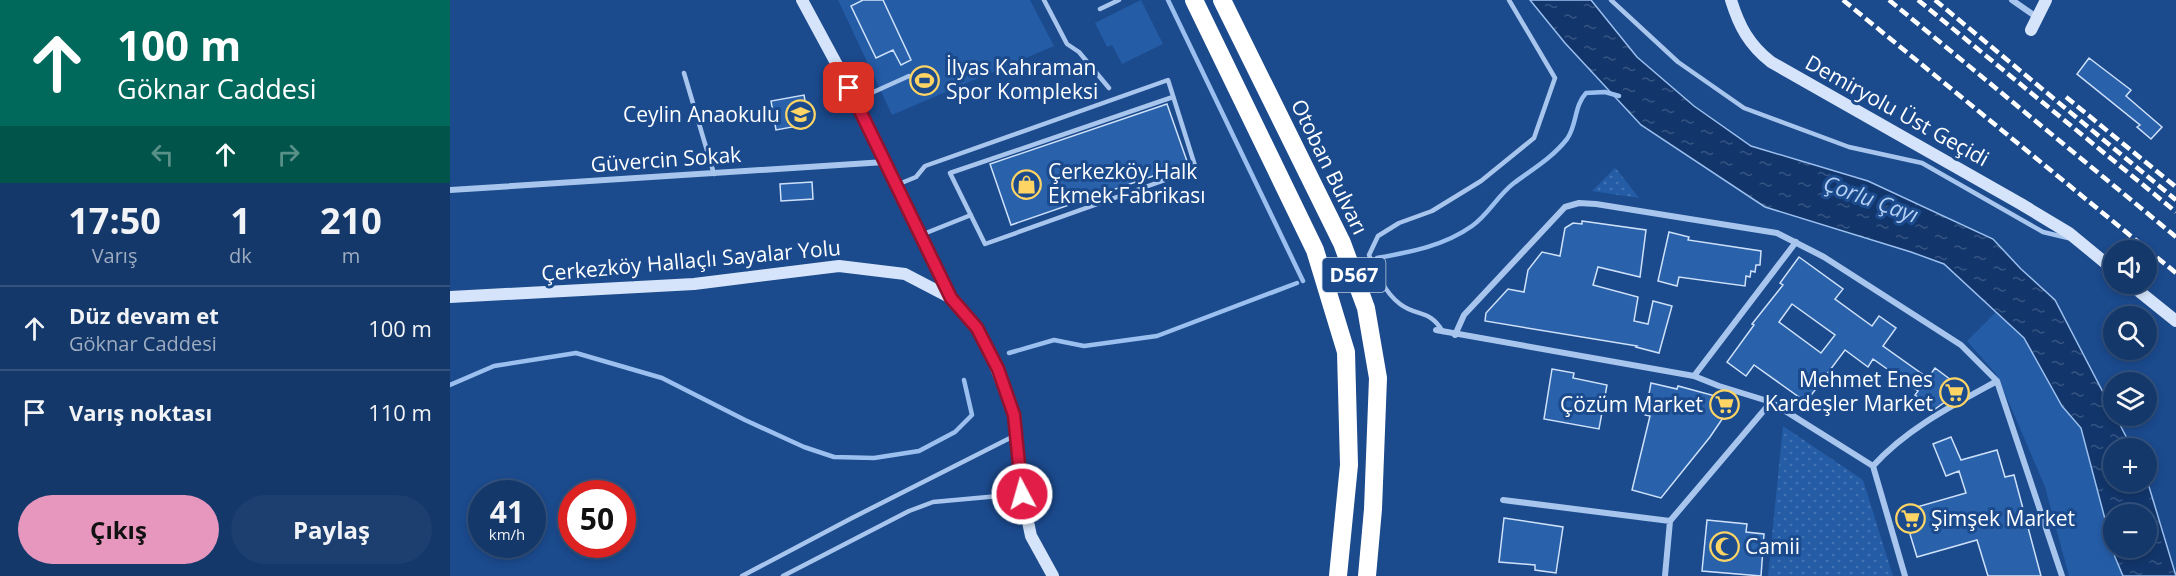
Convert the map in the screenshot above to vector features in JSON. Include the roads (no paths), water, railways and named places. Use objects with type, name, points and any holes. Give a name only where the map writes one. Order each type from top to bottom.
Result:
[{"type":"highway","name":"D567","points":[[1194,0],[1315,250],[1346,352],[1349,465],[1338,576]]},
{"type":"highway","name":"Otoban Bulvarı","points":[[1222,0],[1342,243],[1366,308],[1378,378],[1373,509],[1367,576]]},
{"type":"street","points":[[802,0],[856,100],[951,298]]},
{"type":"street","name":"Demiryolu Üst Geçidi","points":[[1731,0],[1741,29],[1749,41],[1771,62],[2011,198],[2072,236],[2103,261]]},
{"type":"street","points":[[2012,0],[2038,18]]},
{"type":"street","points":[[2031,30],[2046,0]]},
{"type":"street","name":"Güvercin Sokak","points":[[450,190],[885,162]]},
{"type":"street","points":[[1455,335],[1464,315],[1565,207],[1580,203],[1777,233],[1834,263],[1960,345],[1997,381],[2062,576]]},
{"type":"street","points":[[1694,376],[1796,242]]},
{"type":"street","name":"Çerkezköy Hallaçlı Sayalar Yolu","points":[[450,297],[694,284],[839,266],[905,274],[951,298],[977,328],[990,352],[1014,415],[1022,494],[1031,536],[1053,576]]},
{"type":"street","points":[[2142,294],[2176,321]]},
{"type":"street","points":[[1439,331],[1694,376],[1771,402],[1873,466],[1905,576]]},
{"type":"street","points":[[1873,466],[1888,449],[1948,408],[1997,381]]},
{"type":"street","points":[[1665,576],[1670,521],[1771,402]]},
{"type":"street","points":[[1503,500],[1670,521]]},
{"type":"lane","points":[[1044,0],[1067,44],[1079,52],[1109,88]]},
{"type":"lane","points":[[1100,9],[1119,0]]},
{"type":"lane","points":[[1439,331],[1436,320],[1400,304],[1381,281],[1369,255],[1378,236],[1399,223],[1432,211],[1481,181],[1534,138],[1555,78],[1509,0]]},
{"type":"lane","points":[[1611,0],[1678,62],[1744,108],[1849,147],[1922,163],[2043,232],[2072,236]]},
{"type":"lane","points":[[684,73],[714,174]]},
{"type":"lane","points":[[856,100],[909,76]]},
{"type":"lane","points":[[896,186],[916,177],[925,166],[1168,80],[1196,169],[986,244],[950,173],[1173,98]]},
{"type":"lane","points":[[921,236],[971,215]]},
{"type":"lane","points":[[742,576],[1016,435]]},
{"type":"lane","points":[[783,576],[909,511],[933,502],[1022,494]]},
{"type":"water","name":"Çorlu Çayı","points":[[1530,0],[1591,0],[1637,57],[1694,106],[1751,146],[1868,181],[1993,239],[2055,300],[2103,392],[2103,426],[2121,426],[2127,438],[2103,438],[2103,492],[2151,492],[2154,504],[2103,504],[2103,511],[2081,428],[2062,406],[2024,338],[1944,264],[1765,207],[1641,125],[1565,43]]},
{"type":"water","points":[[2157,513],[2176,576],[2123,576],[2115,558],[2157,558]]},
{"type":"waterway","points":[[1168,0],[1303,281]]},
{"type":"waterway","points":[[1377,258],[1414,251],[1450,239],[1472,226],[1508,188],[1549,158],[1561,146],[1570,134],[1579,104],[1586,93],[1605,92],[1619,96]]},
{"type":"waterway","points":[[1009,353],[1054,340],[1084,346],[1157,336],[1297,283]]},
{"type":"waterway","points":[[450,385],[494,366],[576,353],[662,378],[804,447],[834,457],[874,458],[919,451],[955,432],[972,415],[964,380]]},
{"type":"railway","points":[[1843,0],[2176,273]]},
{"type":"railway","points":[[1889,0],[2176,237]]},
{"type":"railway","points":[[1918,0],[2176,212]]},
{"type":"railway","points":[[1935,0],[2176,200]]},
{"type":"railway","points":[[2066,97],[2176,187]]},
{"type":"place","name":"İlyas Kahraman Spor Kompleksi","points":[[925,80]]},
{"type":"place","name":"Ceylin Anaokulu","points":[[801,115]]},
{"type":"place","name":"Çerkezköy Halk Ekmek Fabrikası","points":[[1027,184]]},
{"type":"place","name":"Mehmet Enes Kardeşler Market","points":[[1954,392]]},
{"type":"place","name":"Çözüm Market","points":[[1724,405]]},
{"type":"place","name":"Şimşek Market","points":[[1910,519]]},
{"type":"place","name":"Camii","points":[[1724,547]]}]
